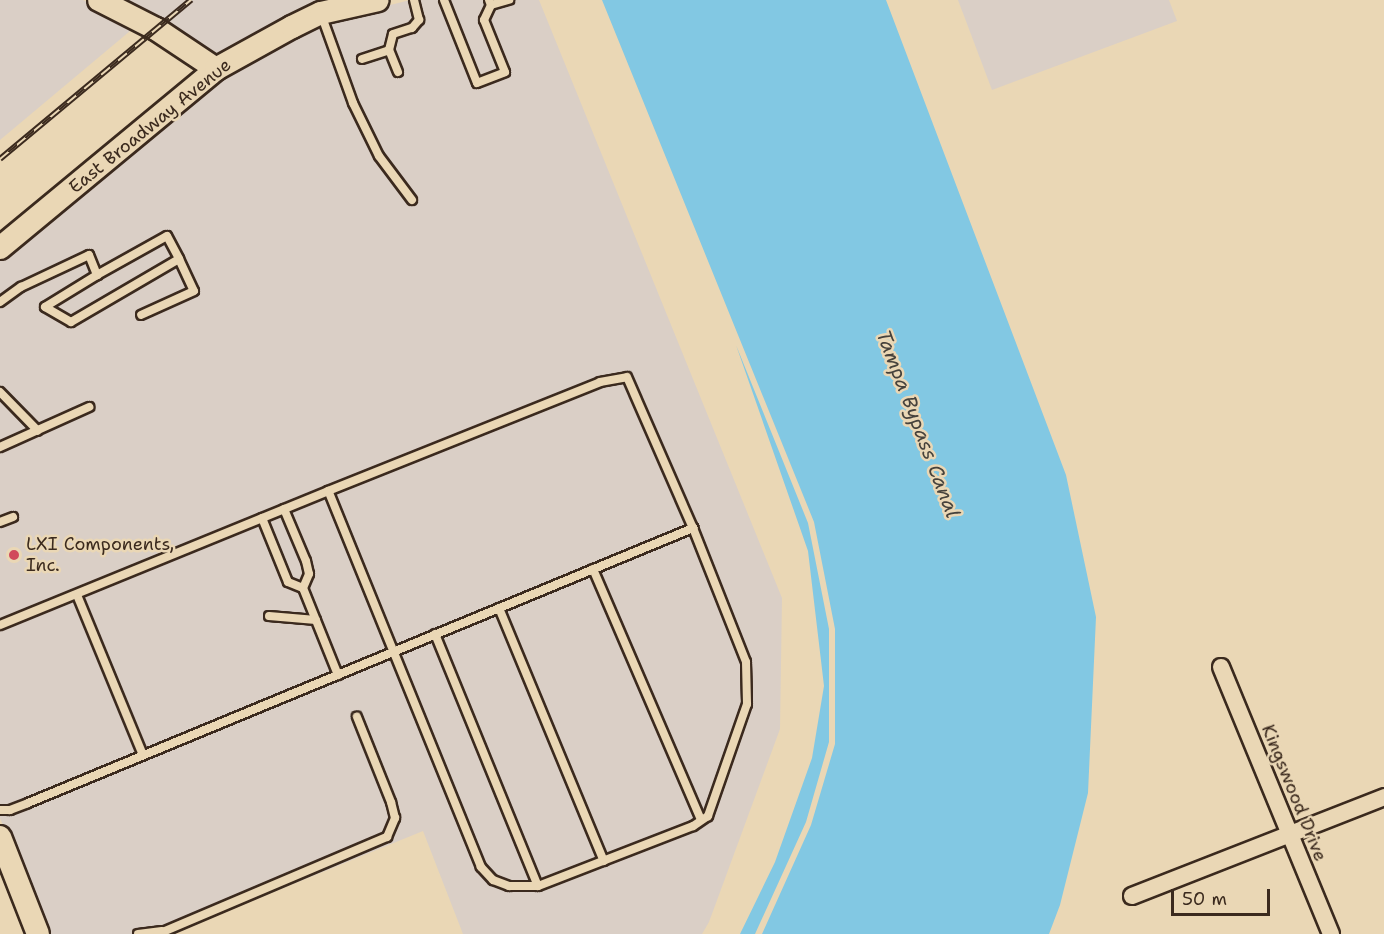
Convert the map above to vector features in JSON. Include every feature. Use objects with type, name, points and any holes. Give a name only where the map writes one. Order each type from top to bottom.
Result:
[{"type":"main road","points":[[99,0],[156,29],[216,69]]},
{"type":"main road","name":"East Broadway Avenue","points":[[0,248],[216,69],[321,13],[378,0]]},
{"type":"main road","points":[[0,837],[38,934]]},
{"type":"street","name":"Kingswood Drive","points":[[1221,667],[1330,934]]},
{"type":"street","points":[[1132,896],[1384,797]]},
{"type":"lane","points":[[398,72],[389,50],[393,34],[412,28],[419,20],[414,0]]},
{"type":"lane","points":[[444,0],[477,83],[505,72],[484,20],[490,3],[509,0]]},
{"type":"lane","points":[[321,13],[353,104],[379,156],[412,200]]},
{"type":"lane","points":[[362,59],[389,50]]},
{"type":"lane","points":[[141,315],[194,291],[179,259],[167,236],[45,307],[71,322],[179,259]]},
{"type":"lane","points":[[0,302],[21,287],[89,255],[98,275]]},
{"type":"lane","points":[[0,626],[328,491],[600,382],[627,377],[693,528],[746,662],[747,704],[708,816],[693,826],[538,886],[509,886],[493,880],[480,867],[328,491]]},
{"type":"lane","points":[[0,392],[38,431]]},
{"type":"lane","points":[[0,447],[89,408]]},
{"type":"lane","points":[[284,509],[308,567],[309,574],[303,588],[338,675]]},
{"type":"lane","points":[[0,522],[13,517]]},
{"type":"lane","points":[[262,518],[288,582],[303,588]]},
{"type":"lane","points":[[0,810],[10,810],[693,528]]},
{"type":"lane","points":[[593,569],[701,820]]},
{"type":"lane","points":[[77,595],[143,755]]},
{"type":"lane","points":[[499,608],[604,861]]},
{"type":"lane","points":[[269,616],[316,620]]},
{"type":"lane","points":[[435,634],[538,886]]},
{"type":"lane","points":[[138,934],[160,933],[387,837],[393,829],[395,818],[393,810],[357,717]]},
{"type":"shaded area","points":[[0,0],[83,0],[136,26],[0,140]]},
{"type":"shaded area","points":[[115,0],[346,0],[218,59]]},
{"type":"shaded area","points":[[410,0],[539,0],[782,598],[780,729],[709,922],[702,934],[463,934],[423,831],[171,934],[46,934],[0,818],[0,258],[217,78],[295,34],[343,17]]},
{"type":"shaded area","points":[[958,0],[1169,0],[1177,21],[992,90]]},
{"type":"water","name":"Tampa Bypass Canal","points":[[602,0],[886,0],[1066,475],[1096,617],[1088,793],[1060,905],[1049,934],[762,934],[811,825],[835,744],[835,629],[814,522]]},
{"type":"water","points":[[736,345],[808,523],[829,629],[829,742],[806,822],[755,934],[740,934],[775,862],[812,758],[824,686],[808,551]]},
{"type":"railway","points":[[0,159],[191,0]]},
{"type":"place","name":"LXI Components, Inc.","points":[[14,555]]}]
